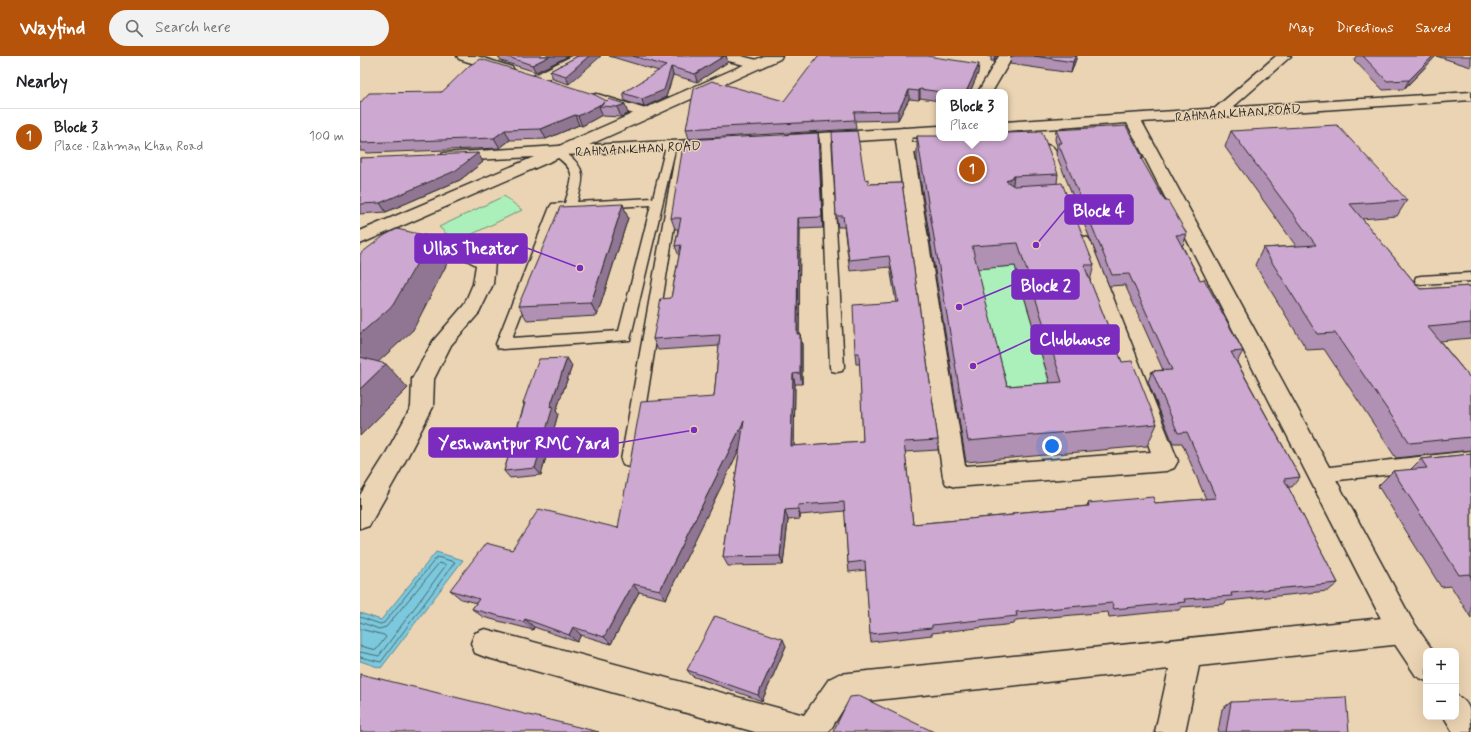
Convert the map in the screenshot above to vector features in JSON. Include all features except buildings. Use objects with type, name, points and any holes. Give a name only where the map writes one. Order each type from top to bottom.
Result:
[{"type":"street","points":[[464,56],[552,84]]},
{"type":"street","points":[[726,56],[756,64]]},
{"type":"street","points":[[360,238],[647,114],[775,56]]},
{"type":"street","points":[[986,89],[1006,56]]},
{"type":"street","points":[[1218,113],[1284,56]]},
{"type":"street","points":[[538,80],[580,57]]},
{"type":"street","points":[[582,93],[647,114]]},
{"type":"street","name":"RAHMAN KHAN ROAD","points":[[1008,135],[1040,133],[1132,120],[1471,96]]},
{"type":"street","points":[[1132,120],[1402,630],[1423,662]]},
{"type":"street","points":[[904,141],[936,132]]},
{"type":"street","points":[[904,141],[955,477],[1166,461],[1062,201],[1040,133]]},
{"type":"street","points":[[773,141],[826,138],[904,141],[966,146]]},
{"type":"street","name":"RAHMAN KHAN ROAD","points":[[431,157],[727,143]]},
{"type":"street","points":[[360,271],[416,245],[460,248],[486,262],[483,284],[472,308],[443,341],[423,378],[422,407],[392,464],[360,518]]},
{"type":"street","points":[[485,643],[811,732],[839,689],[1402,630]]},
{"type":"street","points":[[1170,732],[1187,652]]},
{"type":"street","points":[[1459,714],[1471,732]]},
{"type":"lane","points":[[826,138],[837,367]]},
{"type":"lane","points":[[658,201],[556,207],[503,344],[625,336],[658,201],[677,146]]},
{"type":"lane","points":[[629,460],[677,146]]},
{"type":"lane","points":[[557,152],[572,162],[577,169],[577,178],[570,206]]},
{"type":"lane","points":[[1421,280],[1471,277]]},
{"type":"lane","points":[[1321,475],[1471,458]]},
{"type":"green space","points":[[504,196],[522,210],[456,242],[439,227]]},
{"type":"green space","points":[[1015,266],[1056,405],[1003,409],[970,269]]},
{"type":"water","points":[[436,552],[463,560],[381,668],[360,661],[360,613],[381,620]]},
{"type":"place","name":"Block 3","points":[[972,169]]},
{"type":"place","name":"Block 4","points":[[1036,245]]},
{"type":"place","name":"Ullas Theater","points":[[580,268]]},
{"type":"place","name":"Block 2","points":[[959,307]]},
{"type":"place","name":"Clubhouse","points":[[973,366]]},
{"type":"place","name":"Yeshwantpur RMC Yard","points":[[694,430]]}]
